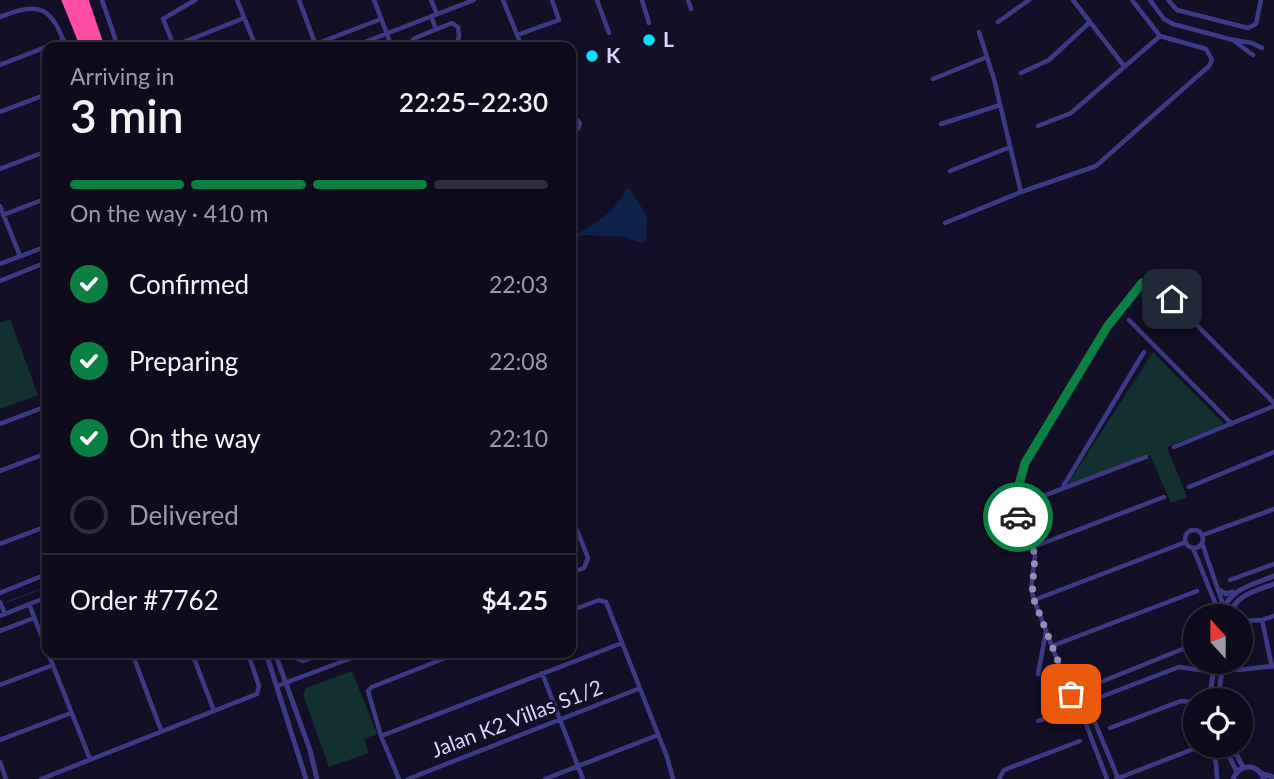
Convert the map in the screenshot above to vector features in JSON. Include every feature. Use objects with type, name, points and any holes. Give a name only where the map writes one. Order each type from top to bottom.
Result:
[{"type":"highway","points":[[65,0],[82,42]]},
{"type":"highway","points":[[72,0],[90,42]]},
{"type":"highway","points":[[78,0],[91,42]]},
{"type":"highway","points":[[85,0],[99,42]]},
{"type":"street","points":[[102,0],[116,42]]},
{"type":"street","points":[[172,42],[163,19],[195,0]]},
{"type":"street","points":[[237,0],[254,42]]},
{"type":"street","points":[[299,0],[315,42]]},
{"type":"street","points":[[374,0],[390,42]]},
{"type":"street","points":[[431,0],[436,29]]},
{"type":"street","points":[[365,42],[474,0]]},
{"type":"street","points":[[503,0],[520,42]]},
{"type":"street","points":[[517,35],[559,20],[552,0]]},
{"type":"street","points":[[597,0],[609,33]]},
{"type":"street","points":[[642,0],[649,23]]},
{"type":"street","points":[[688,0],[691,9]]},
{"type":"street","points":[[998,23],[1030,0]]},
{"type":"street","points":[[1073,0],[1124,66]]},
{"type":"street","points":[[946,223],[1021,192],[1096,166],[1209,66],[1212,60],[1210,53],[1200,46],[1160,36],[1132,0]]},
{"type":"street","points":[[1150,0],[1164,19],[1173,24],[1252,43],[1262,48]]},
{"type":"street","points":[[1168,0],[1177,10],[1248,28],[1255,24],[1261,0]]},
{"type":"street","points":[[0,17],[29,7],[40,9],[57,23],[64,40],[59,42]]},
{"type":"street","points":[[186,42],[244,18]]},
{"type":"street","points":[[326,42],[381,19]]},
{"type":"street","points":[[1021,73],[1049,60],[1090,22]]},
{"type":"street","points":[[411,42],[415,38],[452,23],[458,27],[457,42]]},
{"type":"street","points":[[979,32],[1021,192]]},
{"type":"street","points":[[1038,126],[1071,113],[1160,36]]},
{"type":"street","points":[[1233,40],[1253,55]]},
{"type":"street","points":[[0,65],[42,49]]},
{"type":"street","points":[[933,79],[987,57]]},
{"type":"street","points":[[0,112],[42,96]]},
{"type":"street","points":[[941,124],[1000,105]]},
{"type":"street","points":[[950,172],[1010,148]]},
{"type":"street","points":[[0,169],[42,153]]},
{"type":"street","points":[[4,215],[42,200]]},
{"type":"street","points":[[0,206],[20,256]]},
{"type":"street","points":[[0,264],[42,248]]},
{"type":"street","points":[[0,281],[42,264]]},
{"type":"street","points":[[1107,779],[1034,600],[1031,589],[1035,556],[1033,547],[1013,507],[1025,463],[1107,327],[1146,281],[1154,282],[1274,404],[1174,447]]},
{"type":"street","points":[[1129,320],[1231,424]]},
{"type":"street","points":[[1064,488],[1144,352]]},
{"type":"street","points":[[0,424],[42,408]]},
{"type":"street","points":[[1189,487],[1274,452]]},
{"type":"street","points":[[0,471],[42,455]]},
{"type":"street","points":[[1013,507],[1146,457]]},
{"type":"street","points":[[1033,547],[1164,497]]},
{"type":"street","points":[[1203,535],[1274,509]]},
{"type":"street","points":[[576,527],[588,558],[584,568],[576,571]]},
{"type":"street","points":[[0,544],[42,528]]},
{"type":"street","points":[[1203,535],[1191,530],[1185,536],[1186,542],[1193,548],[1215,604]]},
{"type":"street","points":[[1203,535],[1202,543],[1225,604]]},
{"type":"street","points":[[1034,600],[1186,542]]},
{"type":"street","points":[[1193,548],[1202,543]]},
{"type":"street","points":[[1230,580],[1274,564]]},
{"type":"street","points":[[0,593],[42,576]]},
{"type":"street","points":[[1219,590],[1226,594],[1274,576]]},
{"type":"street","points":[[1234,604],[1241,597],[1274,584]]},
{"type":"street","points":[[1052,646],[1197,591]]},
{"type":"street","points":[[1226,604],[1237,591]]},
{"type":"street","points":[[0,602],[2,615],[42,599]]},
{"type":"street","points":[[576,609],[599,600],[606,602],[673,776]]},
{"type":"street","points":[[29,604],[42,637]]},
{"type":"street","points":[[1253,620],[1274,616]]},
{"type":"street","points":[[0,631],[34,618]]},
{"type":"street","points":[[1253,668],[1273,666],[1262,620]]},
{"type":"street","points":[[1038,674],[1046,632]]},
{"type":"street","points":[[381,736],[622,643]]},
{"type":"street","points":[[1071,694],[1183,649]]},
{"type":"street","points":[[50,658],[90,759]]},
{"type":"street","points":[[134,658],[161,731]]},
{"type":"street","points":[[194,658],[214,711]]},
{"type":"street","points":[[41,779],[259,691],[260,686],[250,658]]},
{"type":"street","points":[[268,658],[306,779]]},
{"type":"street","points":[[277,658],[310,750],[317,779]]},
{"type":"street","points":[[277,686],[352,658]]},
{"type":"street","points":[[400,779],[381,736],[369,691],[372,687],[445,658]]},
{"type":"street","points":[[0,685],[53,665]]},
{"type":"street","points":[[1038,721],[1183,668]]},
{"type":"street","points":[[542,673],[583,779]]},
{"type":"street","name":"Jalan K2 Villas S1/2","points":[[408,779],[638,689]]},
{"type":"street","points":[[1110,728],[1183,701]]},
{"type":"street","points":[[1087,703],[1117,779],[1183,753]]},
{"type":"street","points":[[0,740],[72,713]]},
{"type":"street","points":[[1090,735],[1099,732]]},
{"type":"street","points":[[545,779],[658,735]]},
{"type":"street","points":[[999,779],[1004,770],[1080,741]]},
{"type":"street","points":[[1215,758],[1217,779]]},
{"type":"street","points":[[1230,758],[1237,772]]},
{"type":"street","points":[[1238,758],[1243,767]]},
{"type":"street","points":[[0,762],[6,779]]},
{"type":"street","points":[[1233,779],[1243,767],[1250,766],[1257,769],[1263,777],[1274,777]]},
{"type":"green space","points":[[10,319],[38,395],[0,409],[0,323]]},
{"type":"green space","points":[[1153,352],[1224,424],[1167,447],[1187,497],[1171,503],[1150,455],[1071,485],[1069,482]]},
{"type":"green space","points":[[352,671],[377,734],[364,739],[369,753],[329,767],[303,695],[306,688]]},
{"type":"water","points":[[626,188],[631,190],[647,216],[646,241],[641,243],[625,237],[582,235],[576,239],[576,234],[611,211]]},
{"type":"waterway","points":[[7,602],[42,589]]},
{"type":"way so far","points":[[1018,517],[1035,556],[1031,589],[1034,600],[1071,694]]},
{"type":"place","name":"L","points":[[649,40]]},
{"type":"place","name":"K","points":[[592,56]]},
{"type":"route","points":[[1018,517],[1013,507],[1025,463],[1107,327],[1142,283],[1151,280],[1172,299]]}]
